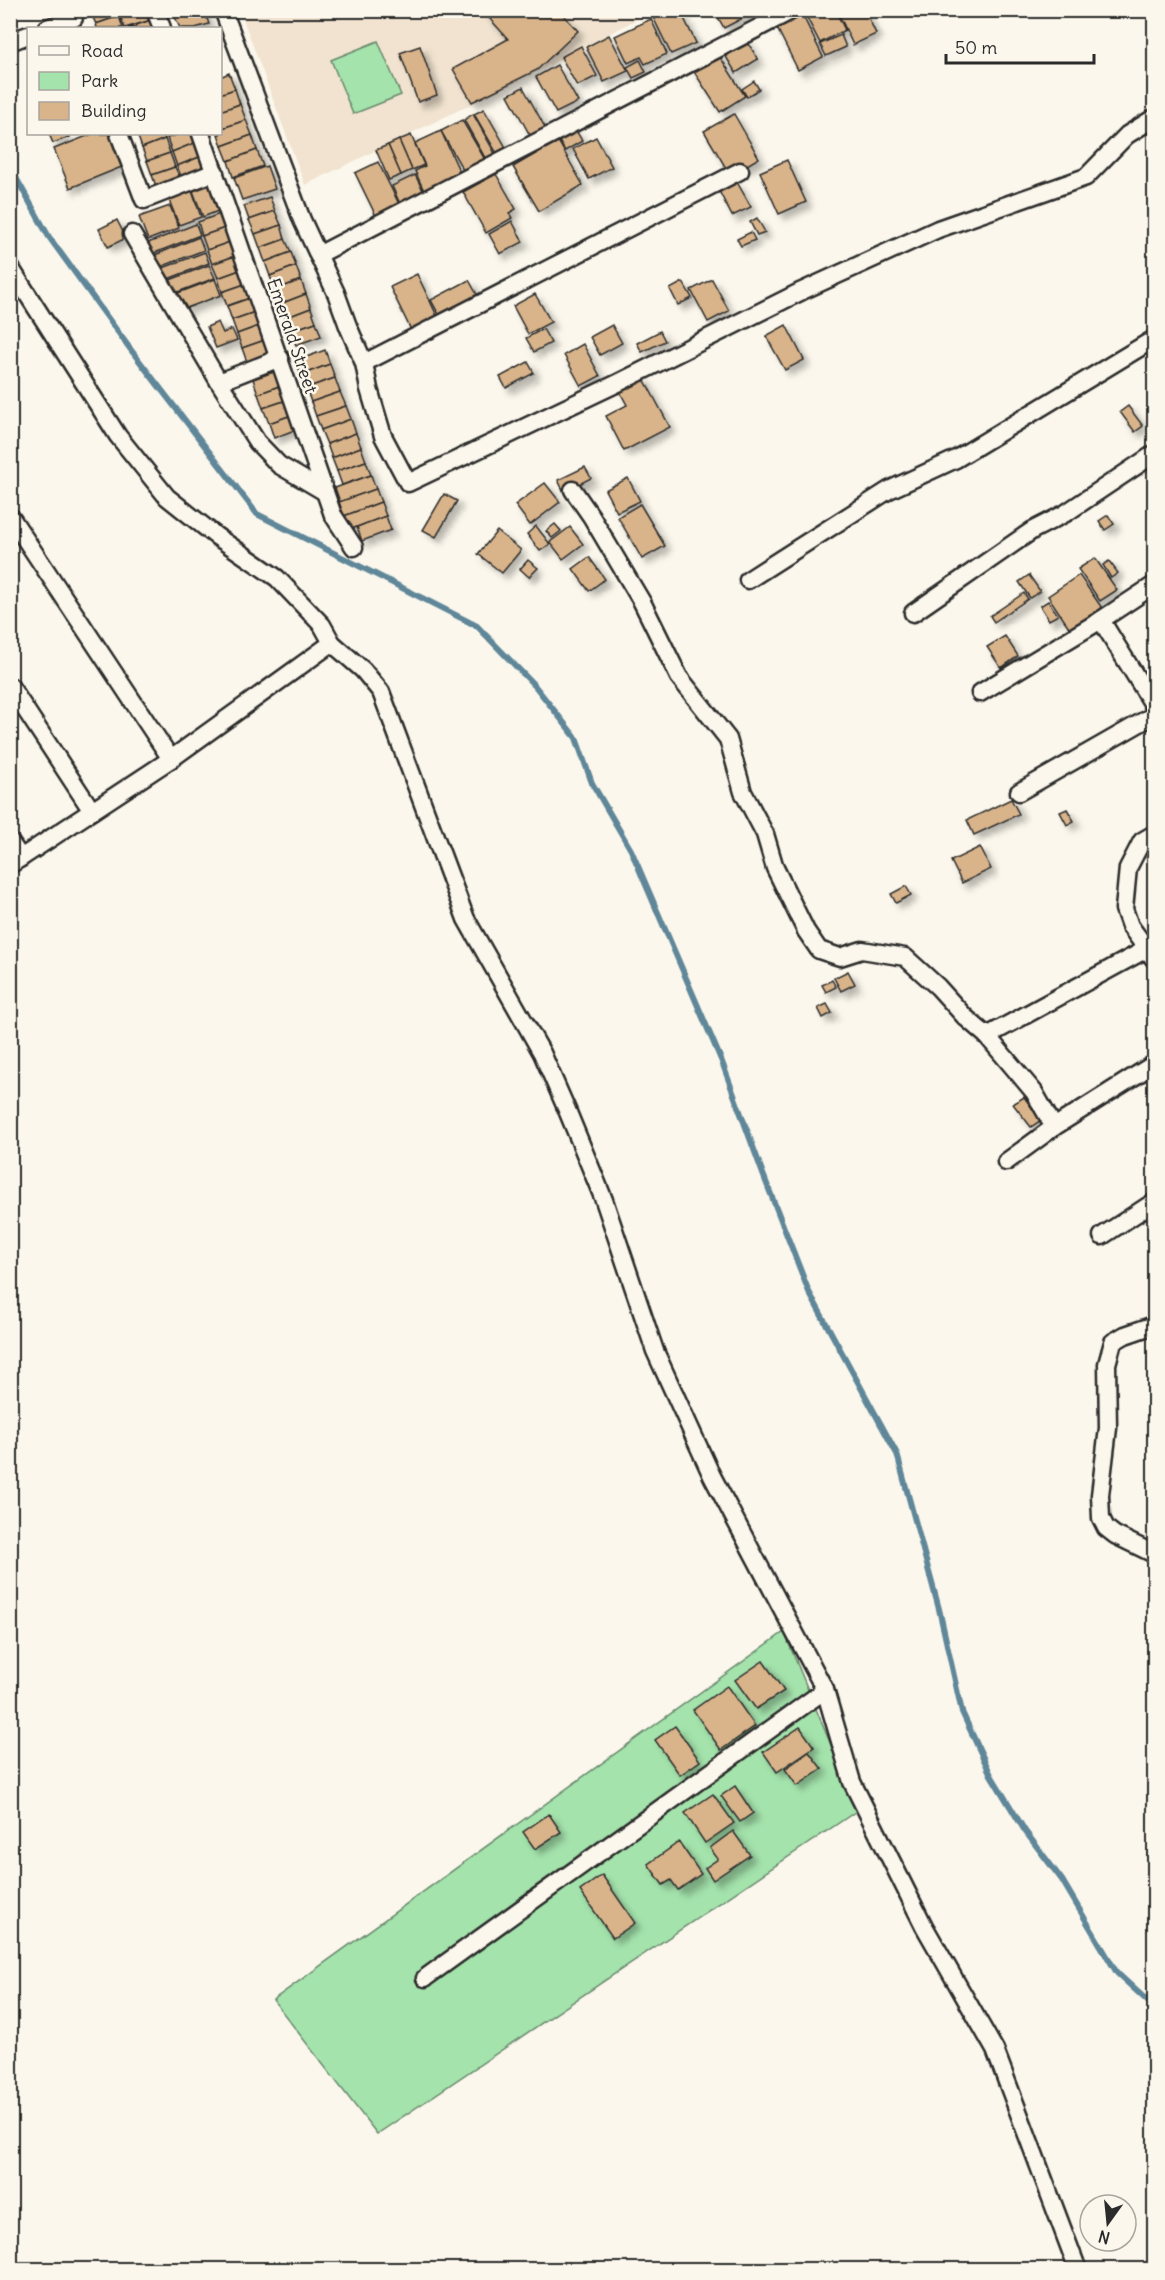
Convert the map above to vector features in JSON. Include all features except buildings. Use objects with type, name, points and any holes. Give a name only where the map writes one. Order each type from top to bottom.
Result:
[{"type":"street","points":[[155,10],[162,27]]},
{"type":"street","points":[[223,10],[298,210],[336,293],[364,363],[383,436],[411,488],[802,291],[938,230],[1086,177],[1127,135],[1155,118]]},
{"type":"street","points":[[318,255],[793,10]]},
{"type":"street","points":[[50,27],[75,19]]},
{"type":"street","points":[[10,42],[27,35]]},
{"type":"street","points":[[119,135],[144,200],[215,172]]},
{"type":"street","name":"Emerald Street","points":[[201,135],[333,515],[354,548]]},
{"type":"street","points":[[364,363],[740,171]]},
{"type":"street","points":[[132,234],[257,442],[279,465],[325,492]]},
{"type":"street","points":[[10,267],[118,436],[167,497],[216,536],[277,578],[322,625],[332,643],[363,670],[381,692],[466,919],[542,1053],[571,1120],[604,1200],[655,1351],[712,1476],[825,1690],[852,1782],[924,1926],[994,2050],[1078,2270]]},
{"type":"street","points":[[748,580],[889,490],[956,459],[1155,339]]},
{"type":"street","points":[[219,382],[280,358]]},
{"type":"street","points":[[913,613],[1033,530],[1066,513],[1155,454]]},
{"type":"street","points":[[573,490],[642,602],[680,677],[728,739],[744,792],[765,834],[775,868],[806,931],[819,950],[840,957],[862,950],[905,957],[987,1036],[1034,1092],[1054,1128]]},
{"type":"street","points":[[10,516],[171,759]]},
{"type":"street","points":[[981,693],[1155,585]]},
{"type":"street","points":[[1101,620],[1155,706]]},
{"type":"street","points":[[10,842],[16,862],[171,759],[332,643]]},
{"type":"street","points":[[10,686],[92,811]]},
{"type":"street","points":[[1019,792],[1155,715]]},
{"type":"street","points":[[987,1036],[1153,951],[1130,926],[1124,909],[1128,868],[1142,841],[1155,834]]},
{"type":"street","points":[[1006,1162],[1054,1128],[1155,1064]]},
{"type":"street","points":[[1102,1236],[1155,1202]]},
{"type":"street","points":[[1155,1325],[1113,1342],[1107,1364],[1108,1428],[1100,1495],[1101,1518],[1106,1528],[1115,1535],[1155,1554]]},
{"type":"street","points":[[425,1978],[825,1690]]},
{"type":"shaded area","points":[[240,11],[652,11],[539,71],[305,185]]},
{"type":"green space","points":[[378,41],[401,95],[353,114],[331,60]]},
{"type":"green space","points":[[784,1632],[858,1810],[377,2134],[273,2000]]},
{"type":"waterway","points":[[10,167],[49,237],[131,350],[257,514],[477,626],[535,686],[576,738],[592,783],[631,850],[722,1062],[809,1292],[897,1454],[939,1609],[962,1712],[991,1775],[1025,1831],[1062,1880],[1117,1973],[1154,2007]]}]
